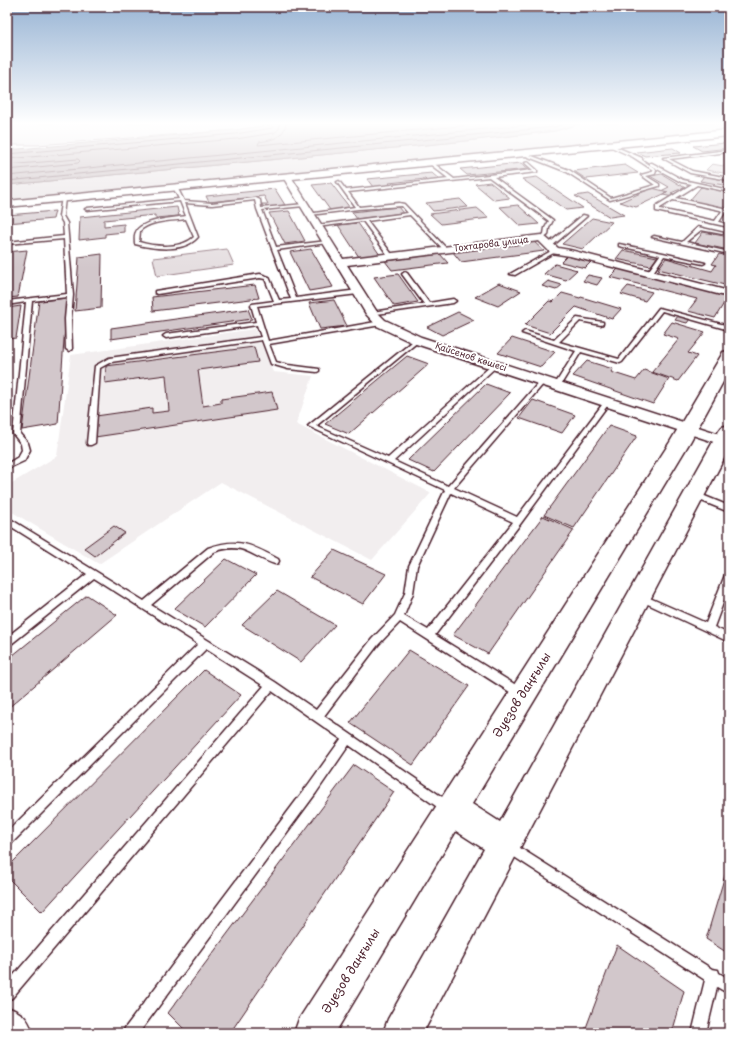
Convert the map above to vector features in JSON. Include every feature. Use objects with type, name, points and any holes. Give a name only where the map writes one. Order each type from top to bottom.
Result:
[{"type":"main road","points":[[7,204],[339,172]]},
{"type":"main road","name":"Әуезов даңғылы","points":[[312,1033],[688,427],[729,356]]},
{"type":"main road","points":[[402,1033],[695,495],[728,438]]},
{"type":"main road","points":[[452,809],[505,844]]},
{"type":"main road","points":[[7,1026],[14,1033]]},
{"type":"street","name":"Қайсенов көшесі","points":[[287,177],[372,314],[381,323],[417,340],[607,402],[728,438]]},
{"type":"street","name":"Тохтарова улица","points":[[340,264],[541,238],[552,249]]},
{"type":"street","points":[[552,249],[729,294]]},
{"type":"lane","points":[[442,172],[452,180]]},
{"type":"lane","points":[[345,191],[531,172]]},
{"type":"lane","points":[[569,172],[610,199],[658,184],[643,175],[654,173],[654,172]]},
{"type":"lane","points":[[664,172],[682,181],[729,191]]},
{"type":"lane","points":[[690,172],[729,179]]},
{"type":"lane","points":[[490,176],[551,221],[547,228],[546,235],[541,238]]},
{"type":"lane","points":[[339,182],[358,208]]},
{"type":"lane","points":[[696,184],[658,207],[658,210],[729,226]]},
{"type":"lane","points":[[175,187],[189,217],[196,237],[188,244],[163,247],[146,246],[137,243],[138,231],[141,227],[150,223],[189,217]]},
{"type":"lane","points":[[63,198],[61,216],[65,223],[70,295],[68,348]]},
{"type":"lane","points":[[672,198],[721,209],[724,211],[716,223]]},
{"type":"lane","points":[[87,209],[181,201],[212,204],[256,199],[258,200],[259,209],[294,300]]},
{"type":"lane","points":[[259,209],[358,208],[399,204],[403,205],[445,250]]},
{"type":"lane","points":[[317,226],[411,214]]},
{"type":"lane","points":[[513,274],[552,249],[585,216]]},
{"type":"lane","points":[[364,220],[392,257]]},
{"type":"lane","points":[[683,243],[700,228],[722,233]]},
{"type":"lane","points":[[654,236],[729,253]]},
{"type":"lane","points":[[7,243],[66,237]]},
{"type":"lane","points":[[275,249],[327,242]]},
{"type":"lane","points":[[621,245],[703,263]]},
{"type":"lane","points":[[650,273],[664,254]]},
{"type":"lane","points":[[405,274],[427,305]]},
{"type":"lane","points":[[157,292],[260,276],[267,278],[277,302]]},
{"type":"lane","points":[[318,370],[288,368],[273,363],[254,305],[358,292]]},
{"type":"lane","points":[[7,303],[70,295]]},
{"type":"lane","points":[[7,467],[21,459],[26,450],[24,443],[16,434],[29,300]]},
{"type":"lane","points":[[372,314],[452,301]]},
{"type":"lane","points":[[525,333],[620,361],[661,309],[729,328]]},
{"type":"lane","points":[[555,343],[579,319],[601,323]]},
{"type":"lane","points":[[166,336],[259,323]]},
{"type":"lane","points":[[91,444],[97,368],[109,360],[265,340],[381,323]]},
{"type":"lane","points":[[417,340],[311,426],[518,521]]},
{"type":"lane","points":[[557,386],[579,350]]},
{"type":"lane","points":[[388,462],[495,365]]},
{"type":"lane","points":[[318,717],[376,642],[399,617],[409,593],[412,566],[449,489],[543,381]]},
{"type":"lane","points":[[429,636],[518,521],[607,402]]},
{"type":"lane","points":[[695,495],[729,509]]},
{"type":"lane","points":[[7,520],[271,685],[452,809]]},
{"type":"lane","points":[[144,606],[211,550],[224,544],[241,545],[275,561]]},
{"type":"lane","points":[[7,642],[93,574]]},
{"type":"lane","points":[[709,629],[729,576]]},
{"type":"lane","points":[[640,597],[729,638]]},
{"type":"lane","points":[[399,617],[522,695]]},
{"type":"lane","points":[[7,840],[206,644]]},
{"type":"lane","points":[[7,993],[271,685]]},
{"type":"lane","points":[[130,1033],[312,789],[348,738]]},
{"type":"lane","points":[[505,844],[554,877],[729,986]]},
{"type":"lane","points":[[699,1033],[713,975]]},
{"type":"shaded area","points":[[148,172],[311,172],[7,201],[7,185]]},
{"type":"shaded area","points":[[715,172],[729,172],[729,174]]},
{"type":"shaded area","points":[[227,249],[234,265],[157,276],[153,258]]},
{"type":"shaded area","points":[[255,329],[273,372],[313,376],[296,424],[431,493],[372,560],[221,482],[99,564],[7,509],[7,486],[57,456],[71,355]]},
{"type":"water","points":[[7,172],[148,172],[7,185]]},
{"type":"building","points":[[463,172],[503,172],[467,175]]},
{"type":"building","points":[[575,172],[636,172],[638,173],[586,179]]},
{"type":"building","points":[[432,173],[440,180],[427,181],[425,179],[389,183],[391,185],[373,187],[367,179]]},
{"type":"building","points":[[662,174],[687,189],[678,190],[671,193],[677,195],[673,197],[663,195],[668,192],[661,191],[669,187],[650,176]]},
{"type":"building","points":[[704,176],[729,181],[729,186],[700,181]]},
{"type":"building","points":[[537,177],[583,208],[566,210],[522,179]]},
{"type":"building","points":[[490,182],[510,198],[494,200],[475,184]]},
{"type":"building","points":[[331,183],[350,208],[330,210],[312,185]]},
{"type":"building","points":[[701,187],[729,192],[729,209],[689,201]]},
{"type":"building","points":[[652,188],[668,192],[636,207],[620,202]]},
{"type":"building","points":[[275,189],[285,205],[264,208],[262,204],[268,204],[264,196],[209,202],[206,196]]},
{"type":"building","points":[[588,194],[624,215],[610,217],[575,196]]},
{"type":"building","points":[[460,199],[468,207],[433,211],[426,203]]},
{"type":"building","points":[[518,205],[539,224],[520,226],[500,207]]},
{"type":"building","points":[[177,207],[179,216],[155,218],[155,215],[104,220],[104,226],[124,224],[124,232],[105,234],[105,237],[79,240],[80,217]]},
{"type":"building","points":[[398,207],[403,213],[357,219],[352,212]]},
{"type":"building","points":[[477,208],[489,218],[441,224],[430,214]]},
{"type":"building","points":[[55,211],[53,219],[7,223],[7,215]]},
{"type":"building","points":[[289,211],[305,241],[285,244],[269,213]]},
{"type":"building","points":[[592,218],[612,222],[583,249],[562,244]]},
{"type":"building","points":[[358,223],[380,255],[359,257],[338,225]]},
{"type":"building","points":[[703,232],[729,237],[729,250],[695,243]]},
{"type":"building","points":[[533,241],[544,251],[461,262],[452,251]]},
{"type":"building","points":[[311,249],[333,287],[309,291],[290,252]]},
{"type":"building","points":[[27,250],[18,297],[7,298],[7,252]]},
{"type":"building","points":[[623,250],[657,257],[651,266],[616,259]]},
{"type":"building","points":[[102,254],[101,308],[75,311],[79,257]]},
{"type":"building","points":[[440,254],[448,263],[392,270],[385,261]]},
{"type":"building","points":[[719,254],[729,256],[729,286],[658,269],[666,258],[712,271],[716,265],[712,264]]},
{"type":"building","points":[[567,256],[591,262],[585,268],[561,262]]},
{"type":"building","points":[[555,264],[577,270],[566,280],[544,274]]},
{"type":"building","points":[[619,268],[729,295],[715,318],[688,311],[697,299],[610,277]]},
{"type":"building","points":[[398,274],[418,302],[394,306],[374,277]]},
{"type":"building","points":[[588,275],[602,278],[597,285],[583,281]]},
{"type":"building","points":[[548,281],[562,285],[556,290],[542,286]]},
{"type":"building","points":[[499,283],[521,291],[498,306],[475,297]]},
{"type":"building","points":[[255,285],[259,298],[153,311],[152,297]]},
{"type":"building","points":[[628,286],[652,292],[645,301],[621,294]]},
{"type":"building","points":[[562,293],[621,309],[612,319],[576,307],[550,333],[525,325],[549,301],[553,302]]},
{"type":"building","points":[[67,298],[58,424],[22,430],[39,301]]},
{"type":"building","points":[[334,300],[347,326],[320,329],[309,303]]},
{"type":"building","points":[[21,306],[16,338],[7,339],[7,308]]},
{"type":"building","points":[[248,309],[252,319],[111,339],[111,328]]},
{"type":"building","points":[[458,312],[474,320],[442,335],[427,327]]},
{"type":"building","points":[[678,316],[690,319],[687,323],[675,320]]},
{"type":"building","points":[[672,322],[705,332],[688,353],[697,356],[678,381],[652,372],[679,339],[663,334]]},
{"type":"building","points":[[512,338],[555,352],[541,367],[498,353]]},
{"type":"building","points":[[254,347],[258,362],[198,370],[203,406],[221,403],[221,399],[272,392],[277,410],[95,437],[96,416],[152,408],[152,413],[169,411],[166,375],[105,383],[106,366]]},
{"type":"building","points":[[407,356],[429,364],[349,434],[325,424]]},
{"type":"building","points":[[587,361],[613,369],[611,372],[636,380],[644,370],[669,379],[653,404],[573,376]]},
{"type":"building","points":[[486,384],[510,393],[434,472],[408,460]]},
{"type":"building","points":[[533,400],[575,415],[562,433],[519,418]]},
{"type":"building","points":[[609,426],[637,436],[574,528],[544,515]]},
{"type":"building","points":[[543,516],[574,530],[488,654],[453,635]]},
{"type":"building","points":[[114,526],[125,533],[95,556],[84,548]]},
{"type":"building","points":[[334,550],[386,574],[363,604],[310,577]]},
{"type":"building","points":[[226,559],[256,575],[205,627],[174,609]]},
{"type":"building","points":[[277,591],[335,625],[301,662],[242,625]]},
{"type":"building","points":[[87,595],[117,615],[7,709],[7,660]]},
{"type":"building","points":[[409,650],[469,686],[413,765],[350,723]]},
{"type":"building","points":[[204,670],[241,695],[42,912],[7,877],[7,868]]},
{"type":"building","points":[[354,765],[394,792],[230,1033],[188,1033],[168,1013]]},
{"type":"building","points":[[729,862],[729,954],[706,939]]},
{"type":"building","points":[[617,945],[684,991],[672,1033],[584,1033]]}]
